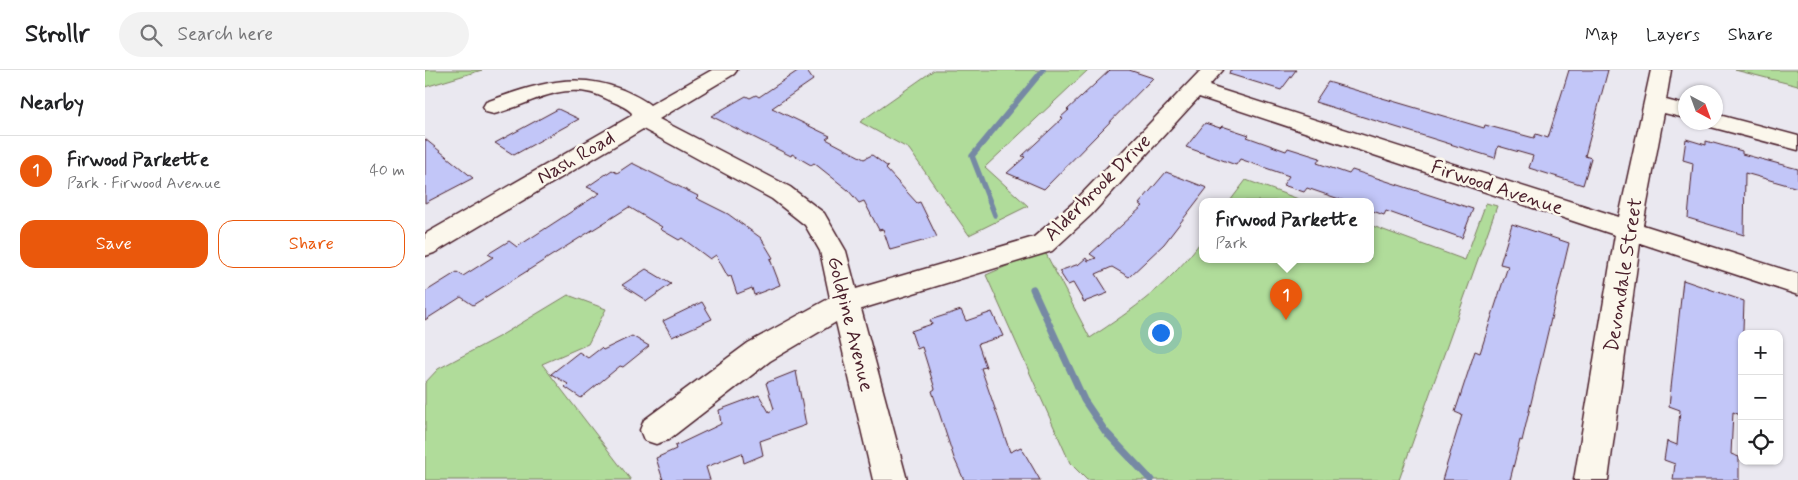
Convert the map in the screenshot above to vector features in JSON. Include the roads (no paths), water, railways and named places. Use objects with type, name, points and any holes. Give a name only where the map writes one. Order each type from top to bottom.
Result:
[{"type":"street","name":"Nash Road","points":[[425,246],[727,70]]},
{"type":"street","name":"Alderbrook Drive","points":[[656,430],[759,352],[845,303],[1043,244],[1082,209],[1213,70]]},
{"type":"street","name":"Devondale Street","points":[[1591,480],[1629,231],[1661,70]]},
{"type":"street","points":[[494,106],[555,86],[576,83],[595,86],[641,108],[643,113],[642,119]]},
{"type":"street","name":"Firwood Avenue","points":[[1196,89],[1798,285]]},
{"type":"street","points":[[1655,104],[1678,110]]},
{"type":"street","name":"Goldpine Avenue","points":[[642,119],[781,193],[815,219],[833,250],[886,472],[890,480]]},
{"type":"street","points":[[1723,122],[1798,143]]},
{"type":"waterway","points":[[995,215],[972,156],[1043,70]]},
{"type":"waterway","points":[[1033,289],[1084,400],[1105,431],[1151,480]]},
{"type":"place","name":"Firwood Parkette","points":[[1286,320]]}]
